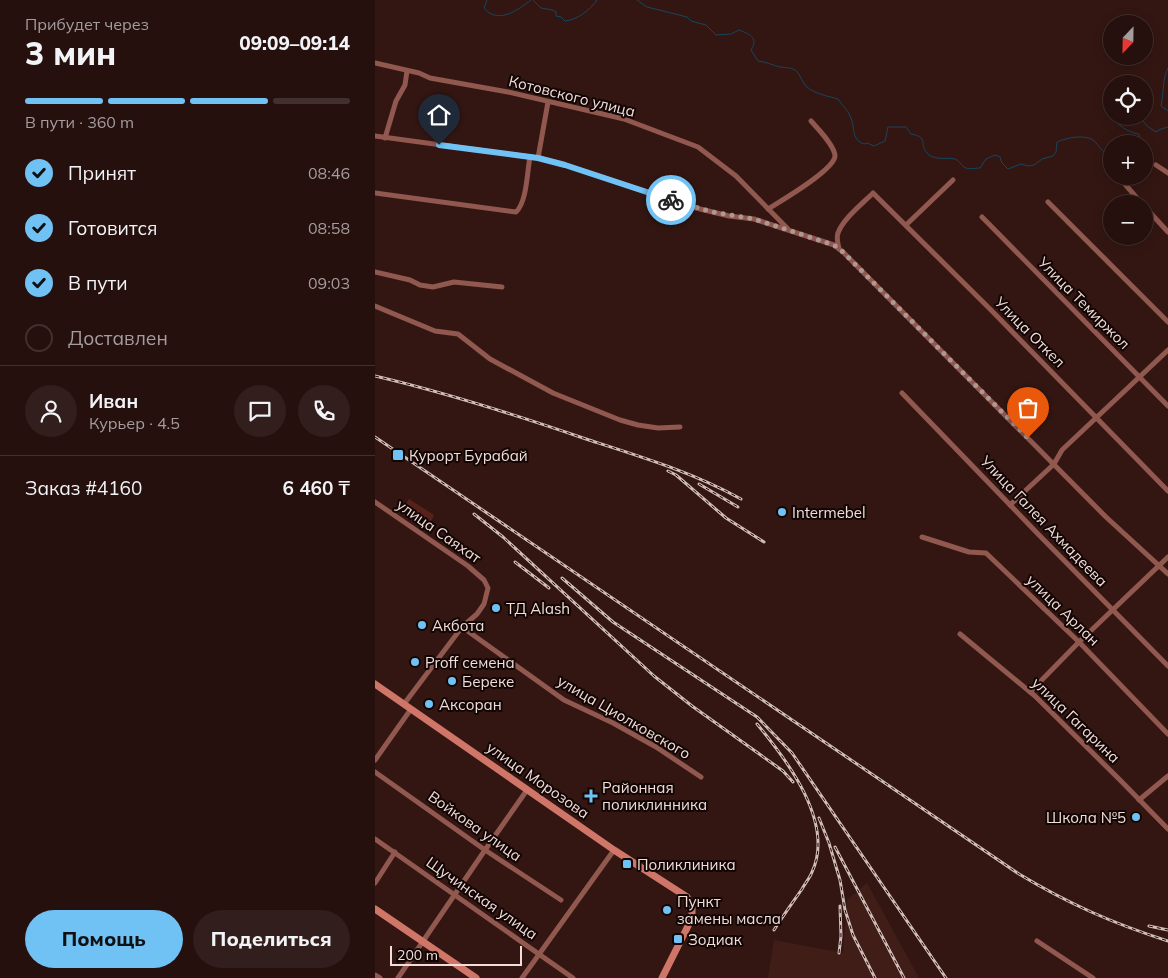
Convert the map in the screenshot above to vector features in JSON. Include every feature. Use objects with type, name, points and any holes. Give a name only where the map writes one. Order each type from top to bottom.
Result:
[{"type":"main road","name":"улица Морозова","points":[[375,684],[614,850],[687,898],[693,907],[692,918],[662,978]]},
{"type":"main road","points":[[375,909],[476,978]]},
{"type":"street","name":"Котовского улица","points":[[375,63],[419,73],[429,78],[508,92],[624,119],[699,147],[736,176],[789,230]]},
{"type":"street","points":[[385,138],[396,101],[406,81],[407,71]]},
{"type":"street","points":[[538,158],[548,102]]},
{"type":"street","points":[[769,208],[809,184],[833,160],[835,154],[831,145],[811,121]]},
{"type":"street","points":[[375,136],[538,158],[712,212],[754,219],[836,247],[1106,517],[1168,574]]},
{"type":"street","points":[[375,194],[516,212],[520,208],[523,199],[530,157]]},
{"type":"street","points":[[1156,165],[1168,173]]},
{"type":"street","points":[[906,225],[953,180]]},
{"type":"street","points":[[1126,185],[1134,195]]},
{"type":"street","name":"Улица Откел","points":[[836,247],[839,231],[873,193],[1168,491]]},
{"type":"street","points":[[1048,202],[1168,322]]},
{"type":"street","points":[[1153,216],[1168,232]]},
{"type":"street","name":"Улица Темиржол","points":[[982,217],[1168,406]]},
{"type":"street","points":[[375,272],[433,287],[454,282],[502,287]]},
{"type":"street","points":[[375,306],[435,331],[458,334],[490,359],[553,394],[638,425],[658,428],[680,427]]},
{"type":"street","points":[[1010,505],[1054,464],[1062,450],[1168,350]]},
{"type":"street","name":"Улица Галея Ахмадеева","points":[[902,392],[1168,666]]},
{"type":"street","name":"улица Саяхат","points":[[375,502],[468,566],[484,580],[488,588],[484,604],[477,614],[462,627],[404,704]]},
{"type":"street","name":"улица Арлан","points":[[922,537],[969,552],[986,552],[1079,642],[1168,734]]},
{"type":"street","points":[[1030,692],[1168,557]]},
{"type":"street","name":"улица Циолковского","points":[[462,627],[564,700],[613,723],[656,747],[701,777]]},
{"type":"street","name":"улица Гагарина","points":[[960,634],[1030,692],[1168,830]]},
{"type":"street","points":[[375,760],[411,709]]},
{"type":"street","name":"Войкова улица","points":[[375,772],[485,850],[561,900]]},
{"type":"street","points":[[1139,800],[1168,776]]},
{"type":"street","points":[[398,978],[527,790]]},
{"type":"street","name":"Щучинская улица","points":[[375,840],[395,852],[573,978]]},
{"type":"street","points":[[522,978],[614,850]]},
{"type":"street","points":[[375,883],[395,852]]},
{"type":"street","points":[[1037,941],[1093,978]]},
{"type":"street","points":[[375,975],[380,978]]},
{"type":"shaded area","points":[[409,499],[434,515],[427,531],[401,511]]},
{"type":"shaded area","points":[[867,883],[919,978],[768,978],[774,940],[843,953],[847,900]]},
{"type":"waterway","points":[[487,0],[484,8],[490,13],[502,16],[520,8],[531,0]]},
{"type":"waterway","points":[[533,0],[541,8],[556,12],[556,16],[561,17],[565,21],[583,14],[597,0]]},
{"type":"waterway","points":[[637,0],[647,7],[687,17],[691,21],[706,25],[716,35],[731,34],[739,30],[749,35],[754,42],[751,50],[758,61],[793,69],[797,71],[809,89],[838,99],[852,120],[855,136],[864,144],[867,143],[874,146],[885,141],[888,127],[906,127],[911,134],[917,135],[922,139],[925,150],[933,157],[955,159],[964,167],[970,169],[980,168],[986,159],[995,155],[1000,157],[1002,163],[1008,169],[1021,164],[1034,165],[1042,159],[1053,156],[1056,152],[1057,142],[1075,137],[1089,138],[1103,151]]},
{"type":"waterway","points":[[1168,68],[1161,106],[1168,111]]},
{"type":"waterway","points":[[1120,125],[1139,135]]},
{"type":"waterway","points":[[1146,125],[1156,132],[1168,127]]},
{"type":"railway","points":[[375,376],[534,421],[645,458],[704,481],[741,499]]},
{"type":"railway","points":[[375,437],[1019,874],[1091,912],[1168,941]]},
{"type":"railway","points":[[668,471],[676,475],[726,518],[764,542]]},
{"type":"railway","points":[[699,484],[738,507]]},
{"type":"railway","points":[[474,514],[503,537],[654,676],[692,706],[783,771],[793,782]]},
{"type":"railway","points":[[515,562],[549,588]]},
{"type":"railway","points":[[562,578],[613,622],[757,717],[792,753],[946,978]]},
{"type":"railway","points":[[757,724],[794,774],[813,813],[817,833],[817,853],[811,874],[774,930]]},
{"type":"railway","points":[[819,818],[840,880],[845,910],[853,935],[875,978]]},
{"type":"railway","points":[[835,847],[904,978]]},
{"type":"railway","points":[[839,953],[841,936],[840,906]]},
{"type":"railway","points":[[1149,926],[1168,930]]},
{"type":"way so far","points":[[671,200],[729,216],[766,222],[834,245],[1028,438]]},
{"type":"place","name":"Курорт Бурабай","points":[[398,455]]},
{"type":"place","name":"Intermebel","points":[[782,512]]},
{"type":"place","name":"ТД Alash","points":[[496,608]]},
{"type":"place","name":"Акбота","points":[[422,625]]},
{"type":"place","name":"Proff семена","points":[[415,662]]},
{"type":"place","name":"Береке","points":[[452,681]]},
{"type":"place","name":"Аксоран","points":[[429,704]]},
{"type":"place","name":"Районная поликлинника","points":[[591,796]]},
{"type":"place","name":"Школа №5","points":[[1136,817]]},
{"type":"place","name":"Поликлиника","points":[[627,864]]},
{"type":"place","name":"Пункт замены масла","points":[[667,910]]},
{"type":"place","name":"Зодиак","points":[[678,939]]},
{"type":"route","points":[[439,145],[538,158],[671,200]]}]
